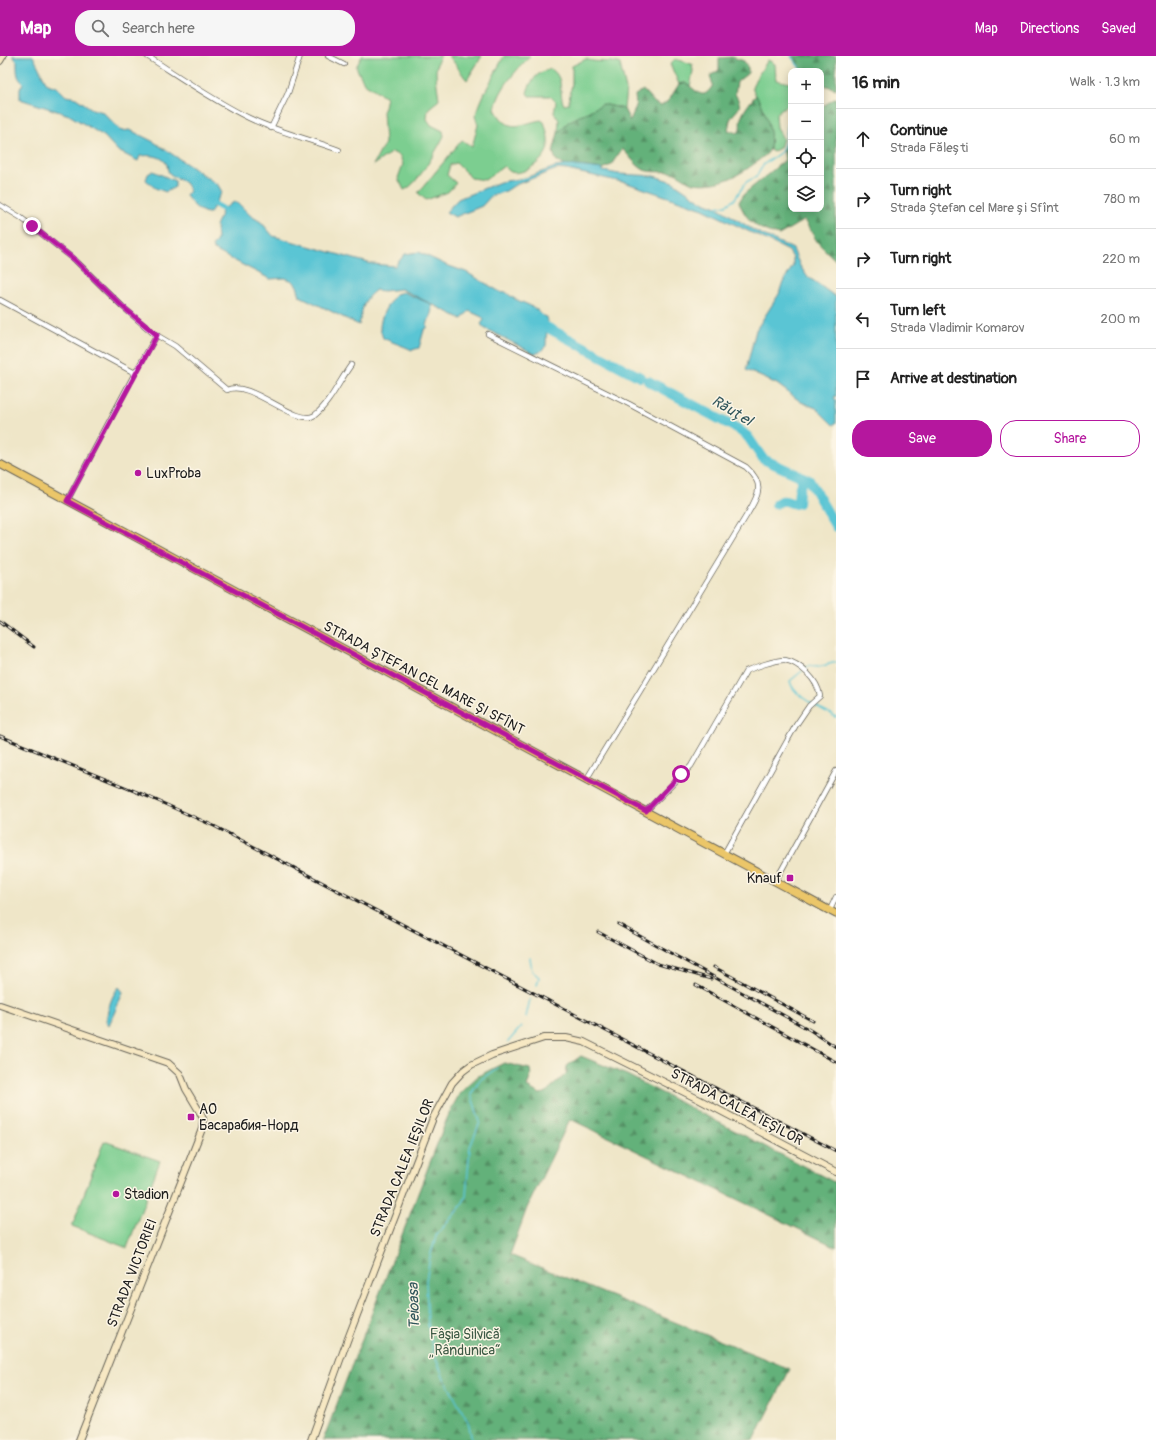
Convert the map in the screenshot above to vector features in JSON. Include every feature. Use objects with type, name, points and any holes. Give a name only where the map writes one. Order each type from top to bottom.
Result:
[{"type":"main road","name":"STRADA ȘTEFAN CEL MARE ȘI SFÎNT","points":[[0,464],[833,912]]},
{"type":"street","points":[[147,56],[223,104],[249,118],[271,128],[339,150]]},
{"type":"street","points":[[271,128],[288,94],[300,56]]},
{"type":"street","points":[[328,56],[344,64]]},
{"type":"street","points":[[0,205],[20,217],[75,260],[123,307],[157,335],[175,346],[227,390],[232,387],[245,389],[289,411],[306,417],[316,414],[326,403],[351,365]]},
{"type":"street","points":[[0,300],[135,373]]},
{"type":"street","points":[[488,334],[629,404],[746,467],[758,481],[759,489],[748,513],[586,780]]},
{"type":"street","points":[[67,501],[135,373],[157,335]]},
{"type":"street","points":[[646,811],[692,766],[746,671],[786,660],[812,678],[819,688],[820,696],[809,706],[796,725],[724,854]]},
{"type":"street","points":[[775,882],[836,771]]},
{"type":"street","points":[[833,912],[836,897]]},
{"type":"street","name":"STRADA VICTORIEI","points":[[0,1005],[168,1063],[180,1074],[186,1089],[203,1119],[202,1129],[79,1440]]},
{"type":"street","name":"STRADA CALEA IEȘILOR","points":[[311,1440],[347,1341],[433,1118],[446,1092],[455,1080],[464,1071],[479,1061],[544,1038],[575,1040],[700,1100],[836,1172]]},
{"type":"green space","points":[[362,56],[441,56],[438,60],[436,71],[439,100],[428,109],[427,119],[431,125],[443,131],[444,136],[421,175],[415,182],[404,190],[398,178],[403,164],[400,156],[392,152],[373,165],[385,143],[383,111],[386,97],[364,83],[356,67]]},
{"type":"green space","points":[[448,56],[482,56],[467,80]]},
{"type":"green space","points":[[504,56],[530,56],[504,87],[495,109],[500,117],[510,125],[515,126],[541,120],[544,122],[548,140],[548,147],[545,154],[542,159],[527,170],[516,173],[511,172],[504,166],[485,180],[471,178],[456,163],[450,165],[447,175],[456,183],[448,192],[426,200],[418,193],[462,140],[472,147],[478,125],[475,116],[485,92]]},
{"type":"green space","points":[[792,56],[836,56],[836,89],[824,85],[824,68],[801,68]]},
{"type":"green space","points":[[732,57],[744,61],[748,68],[748,73],[737,82],[735,94],[738,99],[739,106],[730,120],[728,130],[738,133],[742,115],[756,95],[765,114],[771,141],[770,148],[765,155],[736,176],[720,182],[702,184],[693,183],[672,172],[644,170],[638,166],[622,149],[611,165],[603,169],[562,164],[556,160],[553,152],[558,133],[568,122],[603,104],[624,109],[630,121],[636,106],[635,95],[643,90],[655,103],[661,106],[669,100],[679,84],[685,83],[700,93],[706,93],[713,85],[710,76],[719,70],[719,58]]},
{"type":"green space","points":[[586,59],[620,64],[626,89],[624,109],[603,104],[568,122],[558,133],[559,120],[554,113],[556,102],[550,96],[529,96],[527,93],[528,89],[538,74],[551,69],[560,81],[561,95],[564,105],[568,104],[572,84],[572,66]]},
{"type":"green space","points":[[675,59],[692,64],[693,71],[690,86],[685,83],[679,84],[670,64]]},
{"type":"green space","points":[[768,60],[775,64],[776,80],[788,83],[788,106],[781,109],[776,115],[777,127],[783,139],[780,148],[772,152],[770,149],[770,134],[766,115],[752,88],[755,80]]},
{"type":"green space","points":[[836,98],[836,261],[818,243],[804,220],[779,235],[765,231],[754,224],[746,215],[739,202],[744,194],[785,160],[783,148],[788,141],[788,212],[824,212],[824,105]]},
{"type":"green space","name":"Fâşia Silvică „Rândunica“","points":[[581,1056],[627,1075],[836,1183],[836,1247],[570,1119],[527,1208],[510,1255],[790,1369],[754,1440],[323,1440],[449,1113],[460,1093],[478,1076],[504,1063],[530,1069],[531,1075],[527,1087],[540,1094],[545,1093],[566,1074],[567,1066]]},
{"type":"green space","name":"Stadion","points":[[104,1141],[160,1161],[127,1248],[72,1226]]},
{"type":"water","points":[[12,56],[33,56],[47,84],[57,87],[66,96],[76,98],[92,109],[103,112],[121,131],[130,130],[154,142],[218,185],[222,192],[210,213],[203,212],[190,201],[186,195],[189,191],[186,184],[169,173],[166,163],[161,158],[140,156],[138,161],[118,151],[104,136],[69,115],[20,99],[20,89],[23,83],[18,76],[17,61]]},
{"type":"water","points":[[568,165],[603,169],[603,171],[619,174],[654,176],[673,182],[701,201],[717,207],[755,231],[793,249],[800,266],[807,276],[836,297],[836,396],[834,397],[836,401],[836,423],[833,425],[816,408],[801,402],[777,384],[746,370],[756,330],[779,294],[782,284],[793,266],[793,258],[789,251],[703,209],[627,183],[567,170],[557,169],[515,185],[506,191],[491,196],[482,206],[455,217],[446,212],[458,199],[500,182],[525,178],[555,167]]},
{"type":"water","points":[[153,171],[175,181],[175,187],[166,192],[155,188],[146,180],[148,174]]},
{"type":"water","points":[[234,202],[239,204],[251,216],[261,222],[273,236],[372,264],[395,266],[405,254],[419,252],[446,265],[466,272],[502,293],[506,292],[513,298],[533,307],[542,315],[547,317],[546,346],[540,352],[535,354],[484,328],[481,324],[484,320],[482,317],[469,311],[462,319],[401,289],[383,291],[376,290],[371,294],[362,309],[359,325],[300,296],[297,286],[293,281],[285,278],[270,279],[214,250],[212,247],[217,240],[216,226],[223,209]]},
{"type":"water","points":[[403,292],[431,304],[432,308],[427,328],[424,330],[419,348],[412,350],[383,338],[380,329],[381,319],[390,301],[396,294]]},
{"type":"water","points":[[119,987],[123,992],[109,1025],[106,1021],[109,1007],[114,994]]},
{"type":"waterway","points":[[791,56],[800,68]]},
{"type":"waterway","points":[[717,207],[726,205],[734,200],[746,182],[756,177],[764,164],[781,152],[785,142],[788,123]]},
{"type":"waterway","points":[[216,205],[223,209]]},
{"type":"waterway","name":"Răuțel","points":[[535,321],[640,377]]},
{"type":"waterway","name":"Răuțel","points":[[648,381],[738,429],[748,437],[763,459],[809,480],[836,527]]},
{"type":"waterway","name":"Teioasa","points":[[776,504],[783,501],[795,504],[798,503],[799,490],[803,477]]},
{"type":"waterway","points":[[805,668],[808,666],[819,667],[836,662]]},
{"type":"waterway","points":[[802,671],[790,681],[792,687],[802,697],[836,717]]},
{"type":"waterway","points":[[530,958],[532,971],[539,977],[537,985]]},
{"type":"waterway","points":[[526,1017],[530,999]]},
{"type":"waterway","points":[[508,1042],[521,1027]]},
{"type":"waterway","name":"Teioasa","points":[[472,1440],[468,1422],[444,1378],[433,1352],[428,1324],[426,1281],[430,1257],[436,1236],[462,1205],[466,1196],[470,1147],[480,1122],[471,1094],[480,1080],[497,1068]]},
{"type":"railway","points":[[0,621],[34,647]]},
{"type":"railway","points":[[0,736],[149,797],[214,826],[836,1151]]},
{"type":"railway","points":[[618,924],[810,1030],[836,1047]]},
{"type":"railway","points":[[598,932],[658,964],[711,979]]},
{"type":"railway","points":[[714,967],[813,1021]]},
{"type":"railway","points":[[696,985],[836,1062]]},
{"type":"place","name":"LuxProba","points":[[138,473]]},
{"type":"place","name":"Knauf","points":[[790,878]]},
{"type":"place","name":"АО Басарабия-Норд","points":[[191,1117]]},
{"type":"place","name":"Stadion","points":[[116,1194]]},
{"type":"route","points":[[32,226],[75,260],[123,307],[157,335],[144,356],[67,501],[646,811],[681,774]]}]
